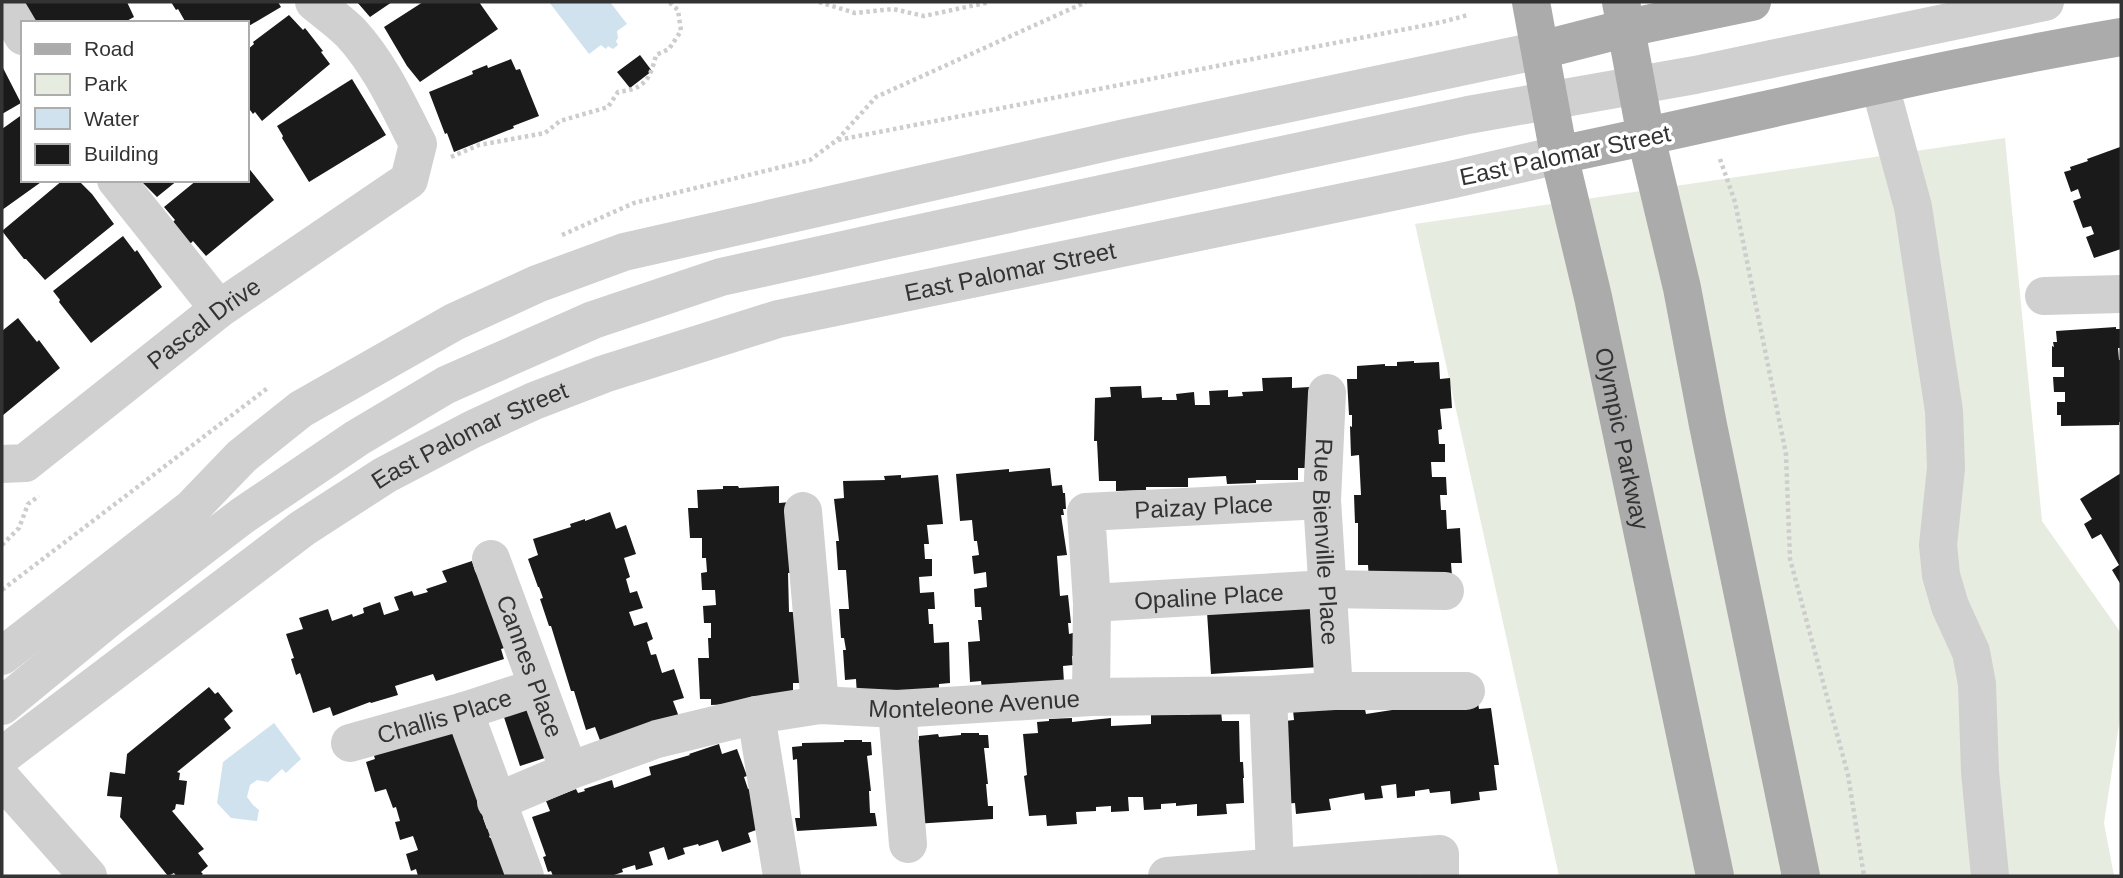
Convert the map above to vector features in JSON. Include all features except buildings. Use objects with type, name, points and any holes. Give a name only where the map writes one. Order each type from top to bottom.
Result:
[{"type":"main road","name":"Olympic Parkway","points":[[1531,2],[1559,155],[1593,297],[1715,876]]},
{"type":"main road","points":[[1541,50],[1624,15],[1752,2]]},
{"type":"main road","points":[[1624,15],[1646,137],[1682,288],[1801,876]]},
{"type":"main road","name":"East Palomar Street","points":[[1559,155],[2057,48],[2121,37]]},
{"type":"street","points":[[3,2],[21,33]]},
{"type":"street","name":"Pascal Drive","points":[[2,464],[25,463],[219,309],[409,180],[418,144],[384,77],[348,31],[314,2]]},
{"type":"street","points":[[2,706],[109,618],[231,524],[357,438],[446,385],[593,320],[721,277],[1468,115],[1695,75],[2045,2]]},
{"type":"street","points":[[2,656],[192,508],[242,456],[301,409],[454,322],[537,284],[637,249],[1125,138],[1541,50]]},
{"type":"street","points":[[1880,86],[1913,208],[1944,411],[1946,468],[1938,545],[1944,585],[1950,606],[1971,652],[1977,684],[1980,772],[1990,876]]},
{"type":"street","name":"East Palomar Street","points":[[2,756],[303,528],[385,475],[534,401],[604,374],[778,319],[1559,155]]},
{"type":"street","points":[[118,182],[219,309]]},
{"type":"street","points":[[2044,296],[2121,294]]},
{"type":"street","name":"Rue Bienville Place","points":[[1326,393],[1322,500],[1334,691]]},
{"type":"street","name":"Paizay Place","points":[[1092,603],[1086,512],[1322,500]]},
{"type":"street","points":[[803,511],[820,705]]},
{"type":"street","name":"Cannes Place","points":[[491,559],[569,771]]},
{"type":"street","name":"Opaline Place","points":[[1092,603],[1326,589],[1445,591]]},
{"type":"street","points":[[1091,696],[1092,603]]},
{"type":"street","name":"Challis Place","points":[[350,743],[538,687]]},
{"type":"street","name":"Monteleone Avenue","points":[[496,802],[569,771],[657,740],[755,715],[820,705],[897,709],[1091,696],[1466,691]]},
{"type":"street","points":[[1268,695],[1275,868]]},
{"type":"street","points":[[897,709],[908,844]]},
{"type":"street","points":[[464,711],[525,876]]},
{"type":"street","points":[[755,715],[782,876]]},
{"type":"street","points":[[2,779],[88,876]]},
{"type":"street","points":[[1167,876],[1275,868],[1440,865]]},
{"type":"path","points":[[819,2],[855,12],[893,9],[924,16],[990,2]]},
{"type":"path","points":[[837,140],[1468,15]]},
{"type":"path","points":[[1720,159],[1735,202],[1786,454],[1790,559],[1849,775],[1864,876]]},
{"type":"green space","points":[[2005,138],[2042,521],[2121,633],[2121,711],[2104,823],[2114,876],[1559,876],[1415,224]]},
{"type":"water","points":[[549,2],[610,2],[627,24],[617,31],[618,45],[613,49],[608,46],[606,49],[601,45],[589,54]]},
{"type":"water","points":[[274,723],[301,759],[286,773],[282,769],[268,782],[257,780],[250,785],[247,797],[259,810],[257,821],[231,818],[217,803],[223,762]]}]
